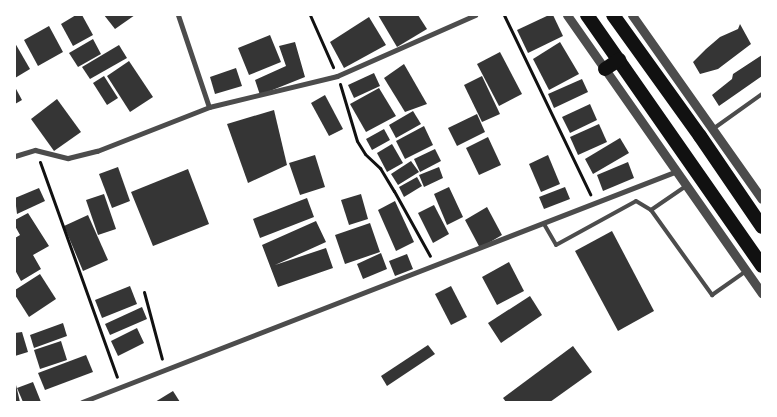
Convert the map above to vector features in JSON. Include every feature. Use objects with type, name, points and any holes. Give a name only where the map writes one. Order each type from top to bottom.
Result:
[{"type":"highway","points":[[587,15],[762,266]]},
{"type":"highway","points":[[613,15],[762,227]]},
{"type":"highway","points":[[605,70],[619,60]]},
{"type":"highway","points":[[710,191],[727,176]]},
{"type":"street","points":[[178,15],[209,107]]},
{"type":"street","points":[[15,156],[36,150],[68,158],[97,152],[209,107],[337,76],[474,15]]},
{"type":"street","points":[[567,15],[762,293]]},
{"type":"street","points":[[632,15],[762,199]]},
{"type":"street","points":[[82,402],[677,171]]},
{"type":"lane","points":[[713,129],[762,94]]},
{"type":"lane","points":[[651,210],[686,186]]},
{"type":"lane","points":[[544,224],[556,245],[636,201],[651,210],[712,295],[747,271]]},
{"type":"path","points":[[310,15],[337,76],[358,141],[365,154],[380,168],[435,265]]},
{"type":"path","points":[[504,15],[595,203]]},
{"type":"path","points":[[36,150],[121,387]]},
{"type":"path","points":[[144,292],[165,370]]},
{"type":"building","points":[[76,15],[82,15],[93,35],[73,46],[61,24]]},
{"type":"building","points":[[104,15],[135,15],[115,29]]},
{"type":"building","points":[[378,15],[418,15],[427,29],[397,47]]},
{"type":"building","points":[[549,15],[553,15],[563,36],[528,53],[517,30]]},
{"type":"building","points":[[369,17],[386,45],[344,68],[330,42]]},
{"type":"building","points":[[740,24],[751,44],[718,69],[700,74],[693,62],[720,37],[738,29]]},
{"type":"building","points":[[49,26],[63,52],[38,66],[24,40]]},
{"type":"building","points":[[270,35],[281,62],[249,75],[238,48]]},
{"type":"building","points":[[93,39],[101,54],[78,67],[69,53]]},
{"type":"building","points":[[295,42],[305,77],[260,95],[255,80],[286,66],[279,46]]},
{"type":"building","points":[[560,42],[579,74],[549,90],[533,59]]},
{"type":"building","points":[[15,43],[30,69],[15,78]]},
{"type":"building","points":[[119,45],[127,58],[90,79],[82,67]]},
{"type":"building","points":[[500,52],[522,94],[499,106],[477,64]]},
{"type":"building","points":[[762,55],[762,76],[719,106],[712,95],[732,79],[733,74]]},
{"type":"building","points":[[129,61],[153,97],[130,112],[107,76]]},
{"type":"building","points":[[404,64],[427,104],[405,112],[384,78]]},
{"type":"building","points":[[236,68],[242,86],[215,94],[210,77]]},
{"type":"building","points":[[374,73],[380,86],[354,98],[348,85]]},
{"type":"building","points":[[104,76],[118,98],[107,105],[93,83]]},
{"type":"building","points":[[482,76],[500,114],[482,122],[464,85]]},
{"type":"building","points":[[582,79],[588,92],[554,108],[548,94]]},
{"type":"building","points":[[15,87],[22,100],[15,104]]},
{"type":"building","points":[[379,88],[396,116],[366,132],[350,104]]},
{"type":"building","points":[[325,95],[343,129],[329,136],[311,103]]},
{"type":"building","points":[[57,99],[81,132],[54,151],[31,119]]},
{"type":"building","points":[[590,104],[597,120],[570,133],[562,117]]},
{"type":"building","points":[[274,110],[287,165],[248,183],[227,124]]},
{"type":"building","points":[[413,111],[421,124],[396,138],[389,125]]},
{"type":"building","points":[[477,114],[485,132],[457,146],[448,128]]},
{"type":"building","points":[[599,124],[607,142],[578,155],[570,137]]},
{"type":"building","points":[[424,126],[433,145],[405,159],[396,141]]},
{"type":"building","points":[[384,129],[390,140],[372,150],[366,139]]},
{"type":"building","points":[[488,137],[501,165],[479,175],[466,148]]},
{"type":"building","points":[[620,138],[629,153],[593,174],[585,159]]},
{"type":"building","points":[[392,144],[403,163],[387,172],[377,153]]},
{"type":"building","points":[[435,149],[441,161],[420,172],[414,159]]},
{"type":"building","points":[[315,155],[325,187],[300,195],[289,163]]},
{"type":"building","points":[[548,155],[560,184],[541,192],[529,164]]},
{"type":"building","points":[[411,161],[419,172],[398,185],[391,174]]},
{"type":"building","points":[[628,162],[634,178],[603,191],[597,175]]},
{"type":"building","points":[[118,167],[130,201],[112,208],[99,174]]},
{"type":"building","points":[[439,167],[443,178],[424,187],[419,175]]},
{"type":"building","points":[[188,169],[209,224],[153,246],[131,192]]},
{"type":"building","points":[[417,177],[422,186],[404,197],[399,187]]},
{"type":"building","points":[[449,187],[463,217],[447,225],[434,194]]},
{"type":"building","points":[[565,187],[570,199],[544,209],[539,197]]},
{"type":"building","points":[[39,188],[45,201],[17,214],[15,198]]},
{"type":"building","points":[[104,194],[116,229],[98,235],[86,200]]},
{"type":"building","points":[[361,194],[368,219],[349,225],[341,200]]},
{"type":"building","points":[[307,198],[314,217],[260,238],[253,219]]},
{"type":"building","points":[[395,201],[414,242],[396,251],[378,210]]},
{"type":"building","points":[[434,205],[449,234],[433,243],[418,213]]},
{"type":"building","points":[[487,207],[502,235],[480,248],[465,220]]},
{"type":"building","points":[[28,213],[49,246],[33,255],[41,269],[21,281],[15,270],[15,238],[20,235],[15,226],[15,220]]},
{"type":"building","points":[[88,215],[108,260],[83,271],[64,226]]},
{"type":"building","points":[[316,221],[326,242],[275,265],[326,248],[333,268],[278,287],[262,245]]},
{"type":"building","points":[[370,223],[380,252],[345,264],[335,235]]},
{"type":"building","points":[[612,231],[654,311],[618,331],[575,251]]},
{"type":"building","points":[[381,253],[387,269],[363,279],[357,264]]},
{"type":"building","points":[[407,254],[413,269],[395,276],[389,261]]},
{"type":"building","points":[[509,262],[524,291],[497,305],[482,277]]},
{"type":"building","points":[[40,274],[56,299],[29,317],[15,295],[15,290]]},
{"type":"building","points":[[130,286],[137,304],[102,318],[95,300]]},
{"type":"building","points":[[451,286],[467,317],[451,325],[435,294]]},
{"type":"building","points":[[530,296],[542,315],[501,343],[488,323]]},
{"type":"building","points":[[142,307],[147,319],[110,335],[105,324]]},
{"type":"building","points":[[63,323],[67,336],[34,348],[30,335]]},
{"type":"building","points":[[137,328],[144,343],[118,356],[111,341]]},
{"type":"building","points":[[22,332],[28,352],[15,356],[15,333]]},
{"type":"building","points":[[61,341],[67,360],[40,369],[34,350]]},
{"type":"building","points":[[428,345],[435,354],[387,386],[381,376]]},
{"type":"building","points":[[573,346],[592,372],[550,402],[506,402],[503,398]]},
{"type":"building","points":[[86,355],[93,372],[45,390],[38,373]]},
{"type":"building","points":[[33,382],[41,402],[23,402],[17,388]]},
{"type":"building","points":[[16,385],[20,402],[15,402]]},
{"type":"building","points":[[173,391],[180,402],[155,402]]}]
